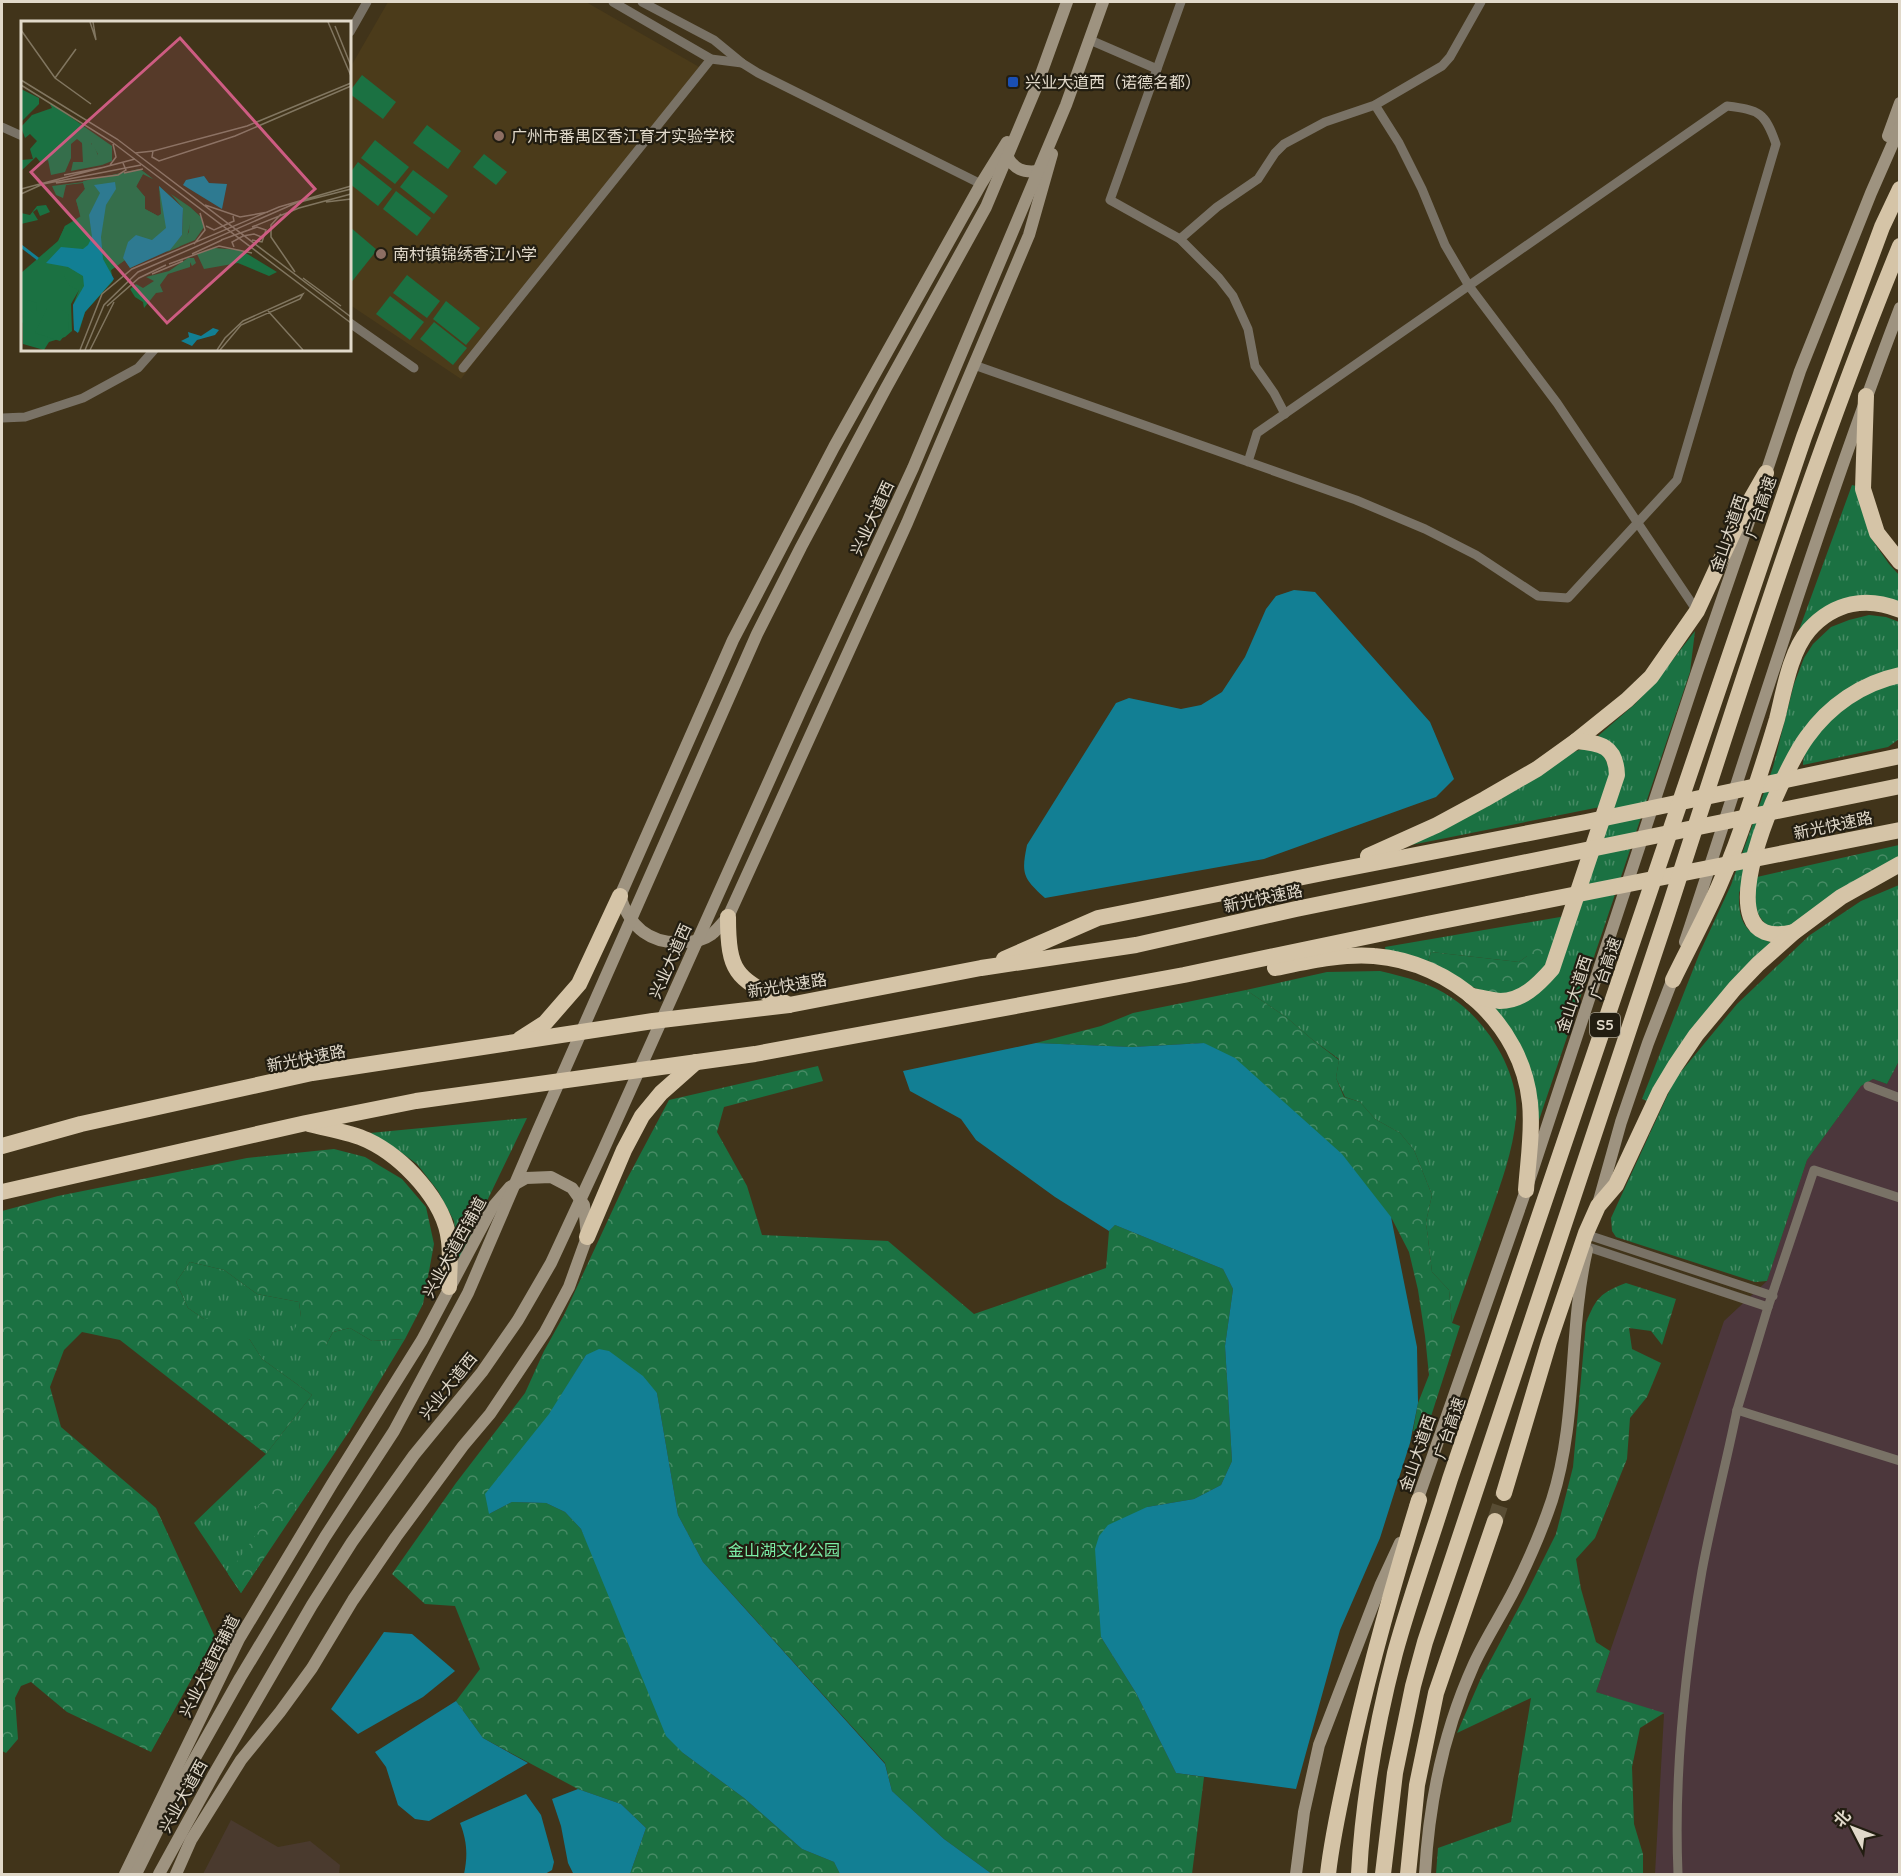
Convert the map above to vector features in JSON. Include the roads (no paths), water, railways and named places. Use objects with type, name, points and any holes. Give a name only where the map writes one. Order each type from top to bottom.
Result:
[{"type":"highway","name":"广台高速","points":[[1359,1875],[1365,1806],[1383,1703],[1395,1653],[1450,1479],[1804,437],[1882,227],[1899,189]]},
{"type":"highway","name":"S5","points":[[1383,1875],[1395,1773],[1413,1686],[1425,1642],[1566,1223],[1778,575],[1830,423],[1899,246]]},
{"type":"highway","points":[[1866,396],[1863,489],[1877,533],[1899,562]]},
{"type":"highway","points":[[1328,872],[1447,820],[1537,769],[1627,700],[1651,677],[1697,611],[1739,520],[1766,473]]},
{"type":"highway","points":[[1673,980],[1720,885],[1751,803],[1787,678],[1807,632],[1819,619],[1839,608],[1858,602],[1884,604],[1899,610]]},
{"type":"highway","points":[[1794,932],[1784,935],[1762,930],[1752,922],[1748,912],[1747,897],[1750,875],[1773,800],[1806,738],[1829,712],[1848,696],[1899,675]]},
{"type":"highway","points":[[1471,995],[1501,1001],[1522,996],[1538,985],[1552,969],[1617,775],[1617,764],[1610,751],[1601,744],[1576,741]]},
{"type":"highway","points":[[1862,763],[1899,747]]},
{"type":"highway","points":[[981,968],[1098,918],[1586,822],[1899,756]]},
{"type":"highway","name":"新光快速路","points":[[2,1146],[81,1124],[312,1073],[654,1021],[789,1005],[981,968],[1136,945],[1296,909],[1899,786]]},
{"type":"highway","name":"新光快速路","points":[[1048,1000],[1184,975],[1899,830]]},
{"type":"highway","points":[[1504,1493],[1549,1342],[1576,1262],[1598,1206],[1616,1185],[1660,1091],[1696,1035],[1750,972],[1794,932],[1841,897],[1899,864]]},
{"type":"highway","points":[[514,1043],[545,1023],[579,984],[620,896]]},
{"type":"highway","points":[[728,916],[728,943],[732,963],[740,975],[751,984],[789,1005]]},
{"type":"highway","points":[[2,1192],[306,1123],[416,1101],[755,1054],[1048,1000],[1123,998],[1321,959],[1373,956],[1422,965],[1448,978],[1471,995],[1501,1026],[1521,1062],[1530,1102],[1531,1122],[1526,1190]]},
{"type":"highway","points":[[588,1236],[624,1150],[642,1116],[661,1093],[696,1062]]},
{"type":"highway","points":[[306,1123],[367,1140],[406,1167],[420,1181],[432,1196],[442,1215],[449,1239],[449,1287]]},
{"type":"highway","points":[[1328,1875],[1339,1810],[1366,1684],[1419,1500]]},
{"type":"highway","points":[[1408,1875],[1417,1785],[1436,1693],[1495,1521]]},
{"type":"main road","name":"兴业大道西","points":[[136,1875],[182,1781],[240,1678],[325,1537],[394,1431],[468,1293],[757,634],[880,398],[986,207],[1036,88],[1067,2]]},
{"type":"main road","name":"兴业大道西","points":[[159,1875],[214,1774],[312,1605],[352,1542],[414,1455],[482,1372],[518,1320],[551,1263],[804,703],[913,468],[1066,105],[1103,2]]},
{"type":"main road","points":[[1036,88],[834,447],[733,640],[620,896],[624,911],[638,928],[653,939],[676,943],[692,942],[711,935],[728,916],[907,523],[1029,235],[1066,105]]},
{"type":"main road","points":[[1871,193],[1899,103]]},
{"type":"main road","name":"金山大道西","points":[[1296,1875],[1309,1787],[1319,1745],[1330,1713],[1381,1584],[1419,1500],[1526,1190],[1697,672],[1800,371],[1899,127]]},
{"type":"main road","points":[[1007,156],[1012,165],[1028,172],[1038,171]]},
{"type":"main road","points":[[1425,1875],[1437,1778],[1460,1696],[1533,1549],[1549,1510],[1561,1469],[1582,1274],[1598,1206],[1625,1111],[1673,980],[1782,641],[1866,396],[1899,308]]},
{"type":"main road","name":"兴业大道西铺道","points":[[125,1875],[239,1639],[422,1340],[492,1208],[510,1187],[525,1178],[551,1177],[572,1188],[584,1205],[588,1236],[569,1287],[545,1332],[490,1414],[463,1446],[396,1537],[353,1600],[312,1668],[241,1760],[191,1840],[176,1875]]},
{"type":"street","points":[[351,30],[367,2]]},
{"type":"street","points":[[613,2],[711,59],[742,63]]},
{"type":"street","points":[[642,2],[714,40],[758,73],[981,184]]},
{"type":"street","points":[[1181,2],[1110,200],[1180,239],[1219,278],[1233,296],[1248,329],[1256,366],[1285,414]]},
{"type":"street","points":[[1180,239],[1217,207],[1258,179],[1275,153],[1284,144],[1325,122],[1375,105],[1442,66],[1450,57],[1480,4],[1468,2]]},
{"type":"street","points":[[1090,40],[1157,69]]},
{"type":"street","points":[[463,368],[711,59]]},
{"type":"street","points":[[1375,105],[1399,143],[1422,189],[1445,245],[1469,286],[1557,403],[1697,611]]},
{"type":"street","points":[[974,365],[1248,462],[1356,500],[1425,529],[1476,555],[1538,596],[1568,598],[1677,480],[1776,144],[1769,122],[1751,109],[1727,106],[1257,433],[1248,462]]},
{"type":"street","points":[[2,127],[21,136]]},
{"type":"street","points":[[351,324],[414,368]]},
{"type":"street","points":[[2,418],[25,417],[83,398],[138,368],[153,351]]},
{"type":"street","points":[[1868,1086],[1899,1098]]},
{"type":"street","points":[[1678,1875],[1681,1751],[1692,1636],[1703,1569],[1737,1410],[1768,1307],[1814,1170],[1899,1198]]},
{"type":"street","points":[[1589,1242],[1773,1296]]},
{"type":"street","points":[[1589,1242],[1768,1307]]},
{"type":"street","points":[[1737,1410],[1899,1461]]},
{"type":"water","points":[[1294,590],[1315,592],[1430,722],[1454,779],[1436,797],[1264,859],[1045,898],[1026,875],[1024,863],[1027,845],[1116,703],[1129,698],[1181,709],[1201,705],[1222,692],[1245,657],[1266,609],[1276,596]]},
{"type":"water","points":[[1036,1043],[1132,1047],[1204,1043],[1235,1058],[1342,1154],[1391,1217],[1417,1347],[1418,1403],[1410,1443],[1380,1538],[1340,1630],[1296,1789],[1176,1773],[1136,1693],[1101,1637],[1095,1549],[1099,1536],[1108,1525],[1147,1507],[1194,1499],[1221,1485],[1232,1461],[1225,1346],[1233,1289],[1223,1269],[1115,1225],[1109,1231],[1055,1197],[976,1140],[961,1119],[910,1091],[903,1071]]},
{"type":"water","points":[[599,1349],[609,1351],[643,1376],[657,1393],[678,1515],[703,1562],[885,1764],[892,1791],[944,1839],[992,1874],[840,1874],[834,1862],[802,1849],[744,1798],[683,1753],[666,1736],[581,1529],[565,1512],[546,1503],[512,1502],[489,1514],[485,1494],[549,1414],[586,1355]]},
{"type":"water","points":[[384,1632],[412,1634],[455,1671],[423,1697],[358,1734],[331,1709]]},
{"type":"water","points":[[456,1701],[483,1738],[528,1763],[429,1821],[415,1819],[398,1805],[386,1767],[375,1752]]},
{"type":"water","points":[[578,1789],[621,1804],[646,1828],[630,1874],[573,1873],[568,1863],[561,1826],[552,1799]]},
{"type":"water","points":[[526,1794],[541,1815],[554,1862],[552,1870],[545,1874],[464,1874],[466,1848],[460,1823]]},
{"type":"tunnel","points":[[1495,1521],[1504,1493]]},
{"type":"place","name":"兴业大道西（诺德名都）","points":[[1013,82]]},
{"type":"place","name":"广州市番禺区香江育才实验学校","points":[[499,136]]},
{"type":"place","name":"南村镇锦绣香江小学","points":[[381,254]]},
{"type":"park label","name":"金山湖文化公园","points":[[784,1550]]}]
